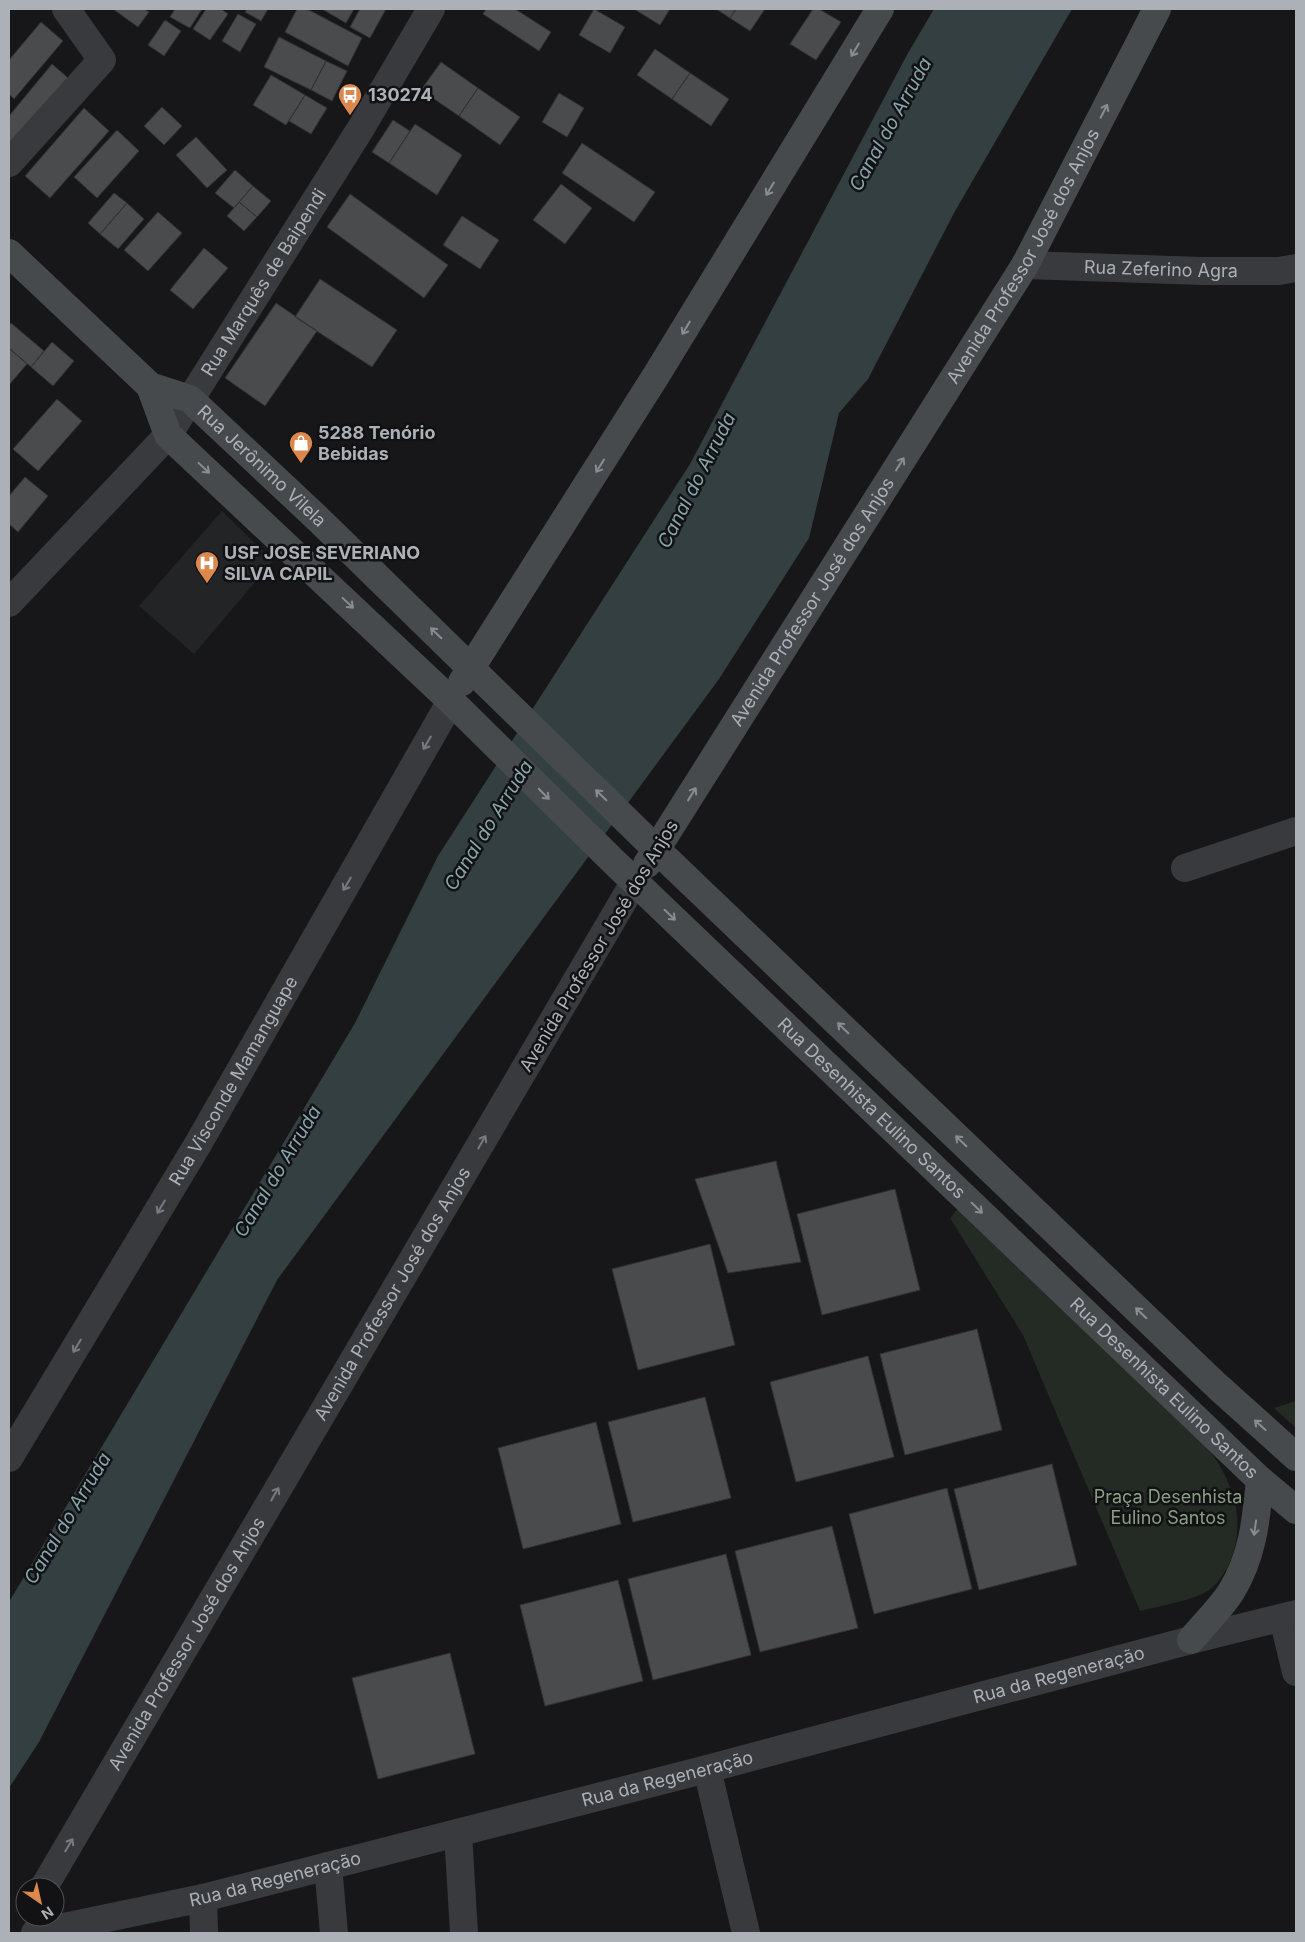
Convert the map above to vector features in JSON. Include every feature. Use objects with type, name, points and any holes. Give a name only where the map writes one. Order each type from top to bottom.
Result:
[{"type":"main road","points":[[452,701],[471,667],[657,374],[880,9]]},
{"type":"main road","name":"Avenida Professor José dos Anjos","points":[[635,881],[657,850],[1025,265],[1157,9]]},
{"type":"main road","name":"Rua Jerônimo Vilela","points":[[9,252],[150,386],[190,399],[317,518],[471,667]]},
{"type":"main road","name":"Rua Jerônimo Vilela","points":[[150,386],[168,435],[452,701]]},
{"type":"main road","points":[[471,667],[657,850],[1210,1379],[1296,1457]]},
{"type":"main road","name":"Rua Desenhista Eulino Santos","points":[[452,701],[484,735],[613,861],[1260,1480],[1296,1510]]},
{"type":"main road","points":[[1191,1640],[1230,1592],[1247,1558],[1254,1535],[1260,1480]]},
{"type":"street","points":[[9,163],[102,60],[66,9]]},
{"type":"street","name":"Rua Marquês de Baipendi","points":[[9,603],[168,435],[361,128],[431,9]]},
{"type":"street","name":"Rua Zeferino Agra","points":[[1025,265],[1202,271],[1279,271],[1296,268]]},
{"type":"street","name":"Rua Visconde Mamanguape","points":[[9,1458],[198,1144],[452,701]]},
{"type":"street","points":[[1185,868],[1296,831]]},
{"type":"street","name":"Avenida Professor José dos Anjos","points":[[50,1877],[635,881]]},
{"type":"street","points":[[1290,1616],[1296,1672]]},
{"type":"street","name":"Rua da Regeneração","points":[[35,1933],[203,1898],[706,1769],[1191,1640],[1290,1616]]},
{"type":"street","points":[[706,1769],[746,1933]]},
{"type":"street","points":[[458,1833],[464,1933]]},
{"type":"street","points":[[328,1866],[334,1933]]},
{"type":"street","points":[[203,1898],[204,1933]]},
{"type":"shaded area","name":"USF JOSE SEVERIANO SILVA CAPIL","points":[[222,511],[273,561],[194,654],[139,606]]},
{"type":"green space","name":"Praça Desenhista Eulino Santos","points":[[960,1206],[1208,1448],[1217,1461],[1225,1475],[1235,1504],[1237,1535],[1228,1566],[1210,1590],[1200,1595],[1140,1611],[1023,1335],[950,1218]]},
{"type":"green space","points":[[1296,1401],[1296,1428],[1274,1408]]},
{"type":"water","name":"Canal do Arruda","points":[[934,9],[1072,9],[954,213],[868,379],[839,413],[809,538],[719,679],[277,1280],[39,1742],[9,1788],[9,1602],[355,1023],[438,856],[690,464],[908,53]]},
{"type":"building","points":[[113,9],[144,9],[149,12],[138,27]]},
{"type":"building","points":[[175,9],[202,9],[190,28],[170,17]]},
{"type":"building","points":[[206,9],[221,9],[228,14],[210,40],[193,29]]},
{"type":"building","points":[[247,9],[268,9],[261,21],[245,12]]},
{"type":"building","points":[[297,9],[307,9],[362,38],[348,66],[285,32]]},
{"type":"building","points":[[322,9],[354,9],[346,23]]},
{"type":"building","points":[[360,9],[386,9],[370,38],[350,27]]},
{"type":"building","points":[[486,9],[515,9],[551,32],[539,51],[483,14]]},
{"type":"building","points":[[594,9],[625,27],[610,53],[579,35]]},
{"type":"building","points":[[634,9],[670,9],[660,25]]},
{"type":"building","points":[[716,9],[736,9],[730,18]]},
{"type":"building","points":[[736,9],[765,9],[750,31],[730,18]]},
{"type":"building","points":[[813,9],[819,9],[841,22],[816,60],[790,44]]},
{"type":"building","points":[[238,14],[256,24],[240,52],[222,41]]},
{"type":"building","points":[[165,20],[181,31],[164,56],[148,45]]},
{"type":"building","points":[[41,22],[63,41],[14,99],[9,94],[9,60]]},
{"type":"building","points":[[279,37],[326,61],[311,90],[264,67]]},
{"type":"building","points":[[655,49],[690,73],[672,99],[637,75]]},
{"type":"building","points":[[326,61],[347,71],[332,101],[311,90]]},
{"type":"building","points":[[441,62],[478,88],[459,116],[421,90]]},
{"type":"building","points":[[52,64],[74,83],[18,148],[9,141],[9,116]]},
{"type":"building","points":[[690,73],[729,99],[711,126],[672,99]]},
{"type":"building","points":[[271,75],[305,95],[286,125],[253,105]]},
{"type":"building","points":[[478,88],[520,117],[500,145],[459,116]]},
{"type":"building","points":[[559,93],[584,108],[567,137],[542,122]]},
{"type":"building","points":[[305,95],[327,108],[311,134],[289,121]]},
{"type":"building","points":[[162,107],[182,126],[164,145],[144,126]]},
{"type":"building","points":[[84,108],[109,131],[50,198],[25,176]]},
{"type":"building","points":[[393,120],[410,131],[389,163],[372,152]]},
{"type":"building","points":[[415,124],[462,155],[437,195],[389,163]]},
{"type":"building","points":[[117,130],[139,151],[97,198],[74,177]]},
{"type":"building","points":[[196,137],[227,170],[207,188],[176,155]]},
{"type":"building","points":[[582,143],[655,192],[634,222],[562,173]]},
{"type":"building","points":[[235,170],[253,186],[234,208],[215,193]]},
{"type":"building","points":[[561,184],[592,208],[565,244],[533,220]]},
{"type":"building","points":[[253,186],[271,201],[257,217],[239,202]]},
{"type":"building","points":[[114,193],[127,203],[100,234],[88,223]]},
{"type":"building","points":[[350,194],[448,265],[424,298],[327,227]]},
{"type":"building","points":[[239,202],[257,217],[244,231],[227,216]]},
{"type":"building","points":[[127,203],[144,219],[118,249],[100,234]]},
{"type":"building","points":[[158,212],[182,233],[148,271],[124,250]]},
{"type":"building","points":[[462,216],[499,240],[480,269],[443,245]]},
{"type":"building","points":[[204,248],[228,268],[193,309],[170,290]]},
{"type":"building","points":[[320,279],[397,330],[372,367],[295,317]]},
{"type":"building","points":[[276,303],[317,331],[265,406],[225,378]]},
{"type":"building","points":[[11,323],[44,351],[31,367],[9,348],[9,326]]},
{"type":"building","points":[[52,342],[74,361],[53,386],[31,367]]},
{"type":"building","points":[[9,348],[27,364],[9,385]]},
{"type":"building","points":[[57,399],[82,421],[38,471],[13,449]]},
{"type":"building","points":[[25,477],[48,496],[18,532],[9,524],[9,496]]},
{"type":"building","points":[[776,1161],[801,1262],[728,1273],[695,1179]]},
{"type":"building","points":[[895,1189],[920,1290],[822,1315],[797,1214]]},
{"type":"building","points":[[710,1244],[735,1345],[638,1370],[612,1269]]},
{"type":"building","points":[[977,1329],[1002,1430],[905,1455],[880,1354]]},
{"type":"building","points":[[868,1356],[894,1457],[796,1482],[770,1382]]},
{"type":"building","points":[[705,1397],[731,1498],[633,1522],[608,1422]]},
{"type":"building","points":[[596,1422],[621,1524],[523,1549],[498,1448]]},
{"type":"building","points":[[1052,1464],[1077,1565],[979,1590],[954,1489]]},
{"type":"building","points":[[947,1488],[972,1589],[874,1614],[849,1514]]},
{"type":"building","points":[[832,1526],[858,1628],[760,1652],[735,1551]]},
{"type":"building","points":[[726,1554],[751,1655],[653,1680],[628,1579]]},
{"type":"building","points":[[618,1580],[643,1681],[545,1706],[520,1605]]},
{"type":"building","points":[[450,1653],[475,1754],[378,1779],[352,1678]]},
{"type":"place","name":"130274","points":[[350,116]]},
{"type":"place","name":"5288 Tenório Bebidas","points":[[301,464]]},
{"type":"place","name":"USF JOSE SEVERIANO SILVA CAPIL","points":[[207,584]]}]
